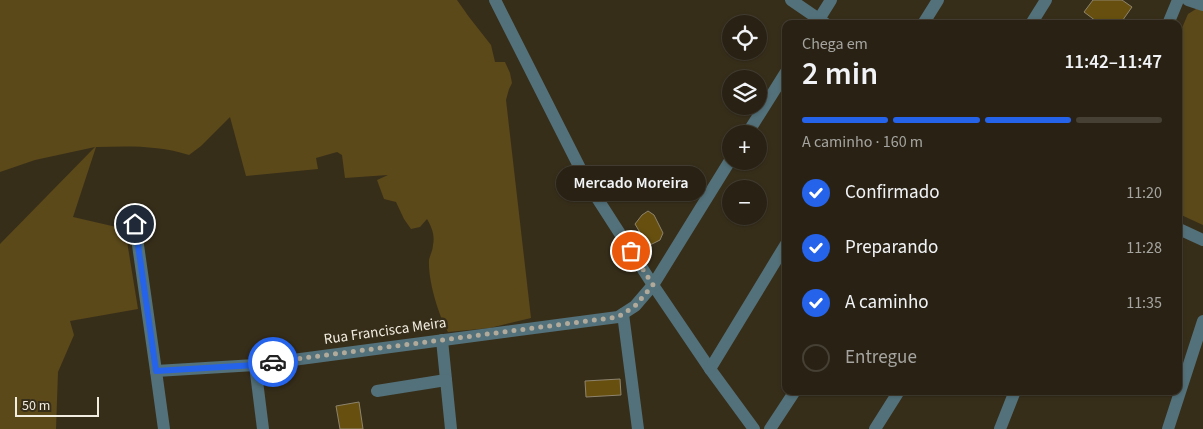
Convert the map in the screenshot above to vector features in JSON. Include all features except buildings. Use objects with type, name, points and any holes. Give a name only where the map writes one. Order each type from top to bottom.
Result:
[{"type":"street","points":[[495,0],[588,184],[653,285],[754,429]]},
{"type":"street","points":[[791,0],[817,20]]},
{"type":"street","points":[[821,20],[831,0]]},
{"type":"street","points":[[926,20],[938,0]]},
{"type":"street","points":[[1034,20],[1046,0]]},
{"type":"street","points":[[1170,20],[1178,0]]},
{"type":"street","points":[[1188,0],[1203,5]]},
{"type":"street","points":[[753,125],[782,78]]},
{"type":"street","points":[[638,429],[620,315],[635,306],[653,285],[724,170]]},
{"type":"street","points":[[135,224],[164,429]]},
{"type":"street","points":[[1182,231],[1203,240]]},
{"type":"street","points":[[710,368],[782,251]]},
{"type":"street","name":"Rua Francisca Meira","points":[[156,371],[255,365],[620,315]]},
{"type":"street","points":[[1182,393],[1199,349],[1203,321]]},
{"type":"street","points":[[442,340],[451,429]]},
{"type":"street","points":[[255,365],[263,429]]},
{"type":"street","points":[[377,391],[446,380]]},
{"type":"street","points":[[770,429],[792,395]]},
{"type":"street","points":[[875,429],[896,395]]},
{"type":"street","points":[[1000,429],[1014,395]]},
{"type":"street","points":[[1168,429],[1181,395]]},
{"type":"shaded area","points":[[0,0],[457,0],[491,45],[495,62],[505,62],[510,73],[512,83],[506,100],[531,318],[490,328],[448,332],[437,307],[430,277],[429,260],[434,241],[432,229],[427,219],[420,227],[411,229],[396,202],[384,199],[377,180],[388,175],[345,178],[342,155],[337,152],[316,158],[318,169],[246,176],[230,117],[201,146],[189,155],[155,148],[131,146],[96,147],[73,217],[125,229],[138,309],[70,321],[74,335],[58,372],[56,429],[0,429],[0,244],[95,147],[35,160],[0,172]]},
{"type":"shaded area","points":[[1196,9],[1203,9],[1203,225],[1182,215],[1182,28],[1188,14]]},
{"type":"way so far","points":[[273,362],[618,317],[635,306],[653,285],[631,251]]},
{"type":"place","name":"Mercado Moreira","points":[[631,251]]},
{"type":"route","points":[[135,224],[156,371],[255,365],[273,362]]}]
